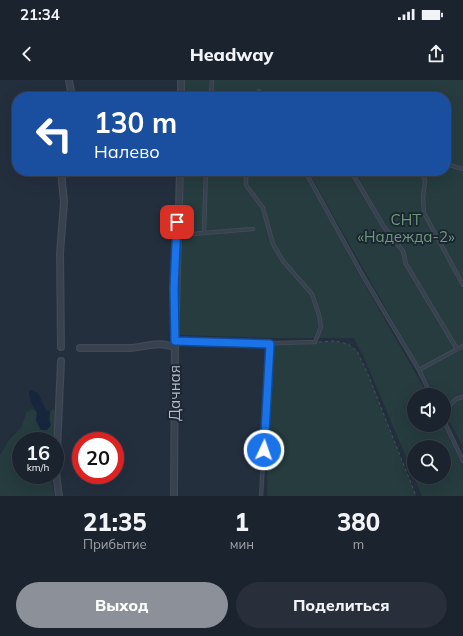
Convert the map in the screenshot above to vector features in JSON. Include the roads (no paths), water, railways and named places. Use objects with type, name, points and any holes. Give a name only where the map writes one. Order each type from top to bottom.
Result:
[{"type":"street","points":[[70,80],[70,92]]},
{"type":"street","points":[[181,80],[181,92]]},
{"type":"street","points":[[61,176],[64,202],[60,253],[61,347]]},
{"type":"street","points":[[175,341],[174,289],[180,176]]},
{"type":"street","name":"Дачная","points":[[174,496],[175,348],[180,176]]},
{"type":"street","points":[[80,348],[132,348],[159,344],[169,345],[175,348]]},
{"type":"street","points":[[59,496],[56,473],[61,361]]},
{"type":"lane","points":[[211,92],[212,80]]},
{"type":"lane","points":[[451,165],[463,169]]},
{"type":"lane","points":[[204,232],[206,176]]},
{"type":"lane","points":[[175,341],[270,344],[315,342],[321,327],[319,315],[312,294],[283,261],[273,244],[263,208],[246,185],[246,176]]},
{"type":"lane","points":[[308,176],[427,388]]},
{"type":"lane","points":[[354,176],[384,226],[403,251],[406,264],[457,349]]},
{"type":"lane","points":[[424,176],[425,180],[423,197],[424,213],[463,285]]},
{"type":"lane","points":[[176,236],[204,232],[253,229]]},
{"type":"lane","points":[[261,496],[270,344]]},
{"type":"lane","points":[[418,370],[463,346]]},
{"type":"lane","points":[[451,404],[456,399],[463,397]]},
{"type":"lane","points":[[450,432],[463,461]]},
{"type":"water","points":[[30,390],[38,393],[46,410],[50,412],[49,420],[51,425],[47,430],[41,430],[36,421],[37,412],[30,400]]},
{"type":"park label","name":"СНТ «Надежда-2»","points":[[406,228]]}]
